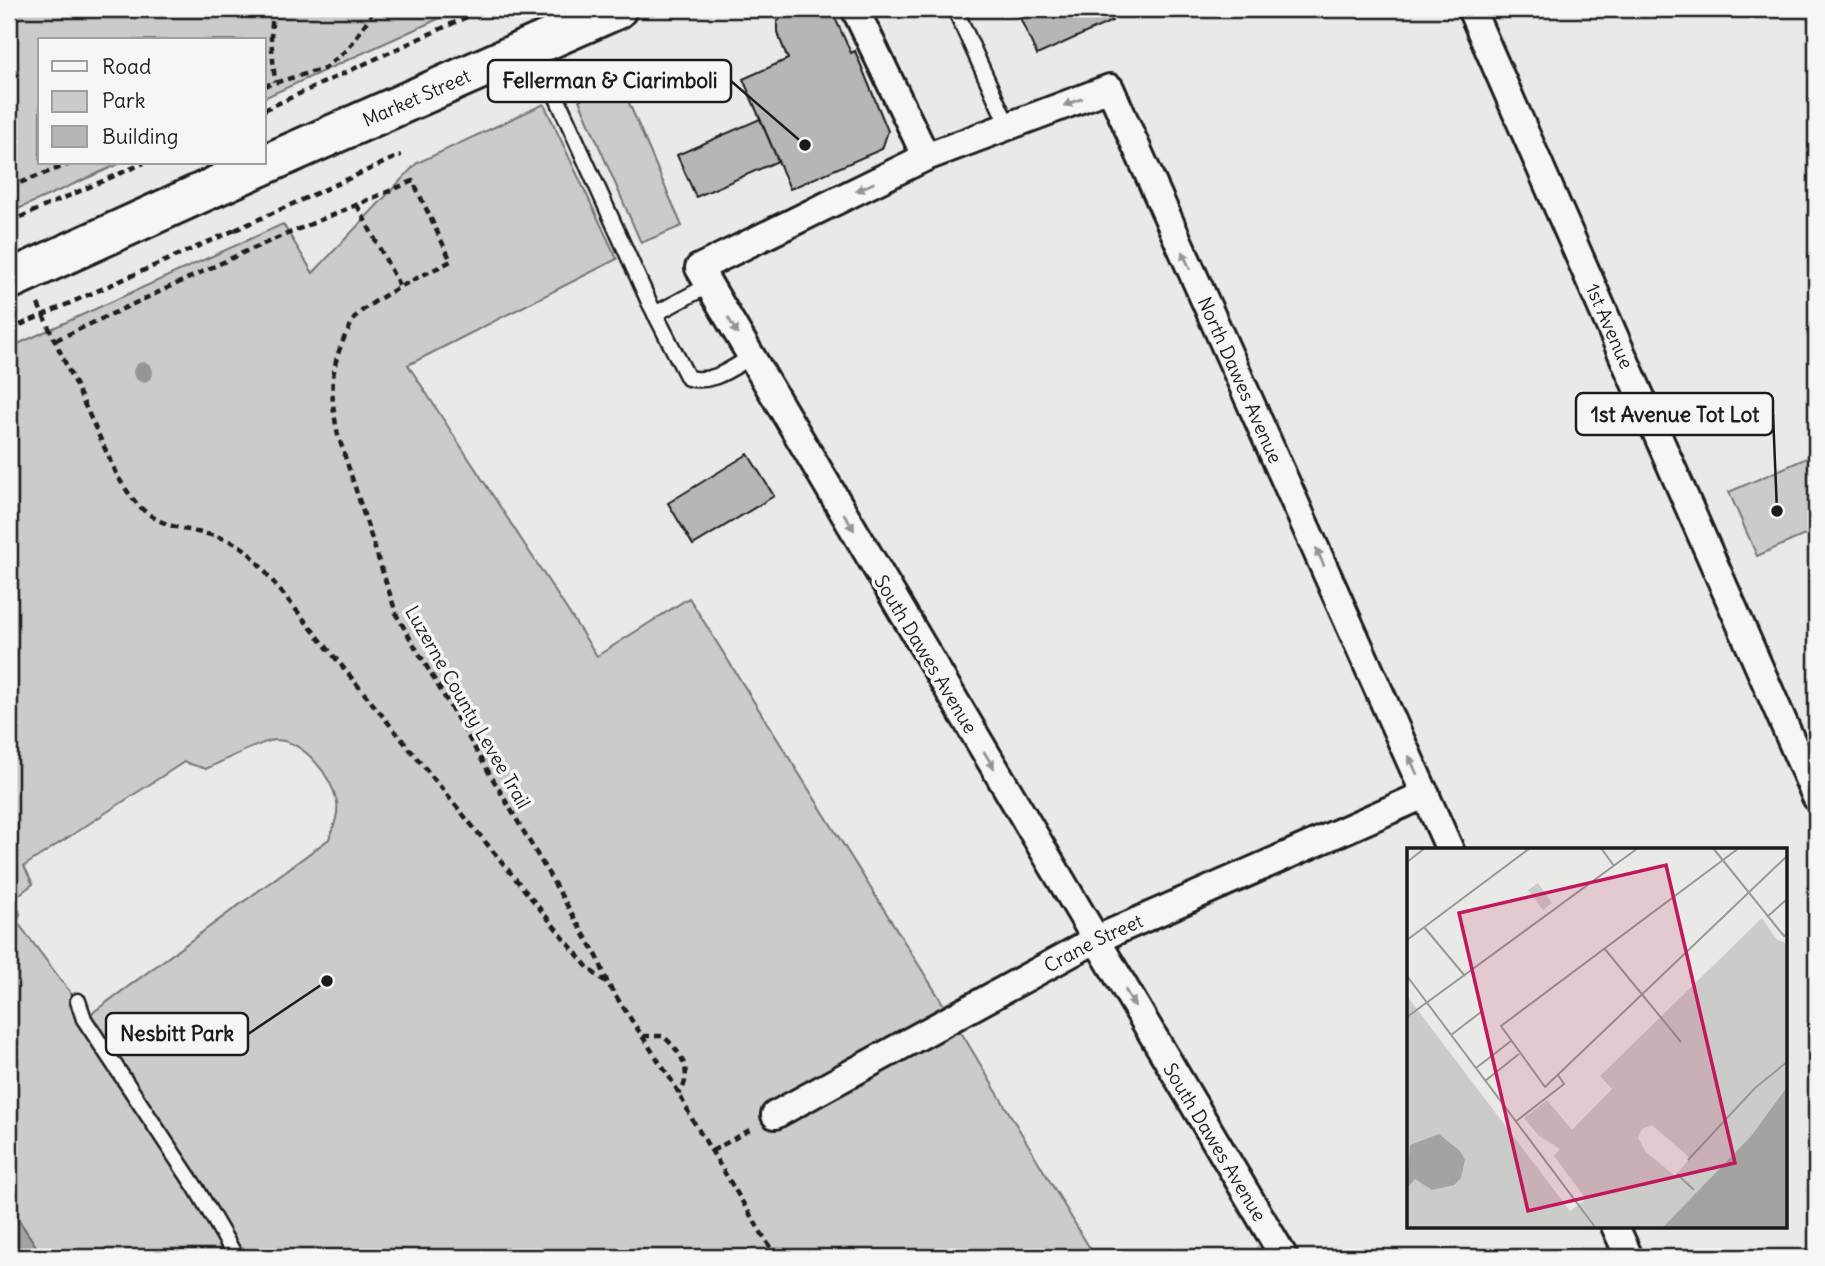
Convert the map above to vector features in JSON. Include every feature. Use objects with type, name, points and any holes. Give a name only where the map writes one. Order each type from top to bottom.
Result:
[{"type":"main road","name":"Market Street","points":[[266,164],[617,9]]},
{"type":"main road","name":"Market Street","points":[[23,291],[216,186],[265,164]]},
{"type":"street","points":[[709,285],[699,268],[926,157],[855,9]]},
{"type":"street","name":"1st Avenue","points":[[1471,9],[1816,797]]},
{"type":"street","name":"North Dawes Avenue","points":[[926,157],[1110,88],[1450,848]]},
{"type":"street","name":"South Dawes Avenue","points":[[709,285],[1284,1257]]},
{"type":"street","name":"Crane Street","points":[[775,1115],[1095,940],[1426,794]]},
{"type":"street","points":[[1616,1228],[1629,1257]]},
{"type":"lane","points":[[955,9],[1008,126]]},
{"type":"lane","points":[[533,44],[654,314],[688,378],[712,380],[751,357]]},
{"type":"lane","points":[[654,314],[709,285]]},
{"type":"lane","points":[[78,1001],[84,1019],[196,1188],[236,1257]]},
{"type":"path","points":[[273,9],[271,38],[275,82]]},
{"type":"path","points":[[266,85],[325,68],[349,48],[375,9]]},
{"type":"path","points":[[266,109],[484,9]]},
{"type":"path","points":[[9,330],[401,155]]},
{"type":"path","points":[[9,187],[69,164]]},
{"type":"path","points":[[9,222],[142,164]]},
{"type":"path","name":"Luzerne County Levee Trail","points":[[357,205],[413,181],[451,261],[400,287],[355,317],[338,352],[332,379],[332,404],[338,435],[397,616],[598,958],[608,984],[680,1094],[711,1151],[776,1257]]},
{"type":"path","points":[[56,340],[249,250],[357,205],[400,287]]},
{"type":"path","name":"Luzerne County Levee Trail","points":[[23,291],[56,340],[118,477],[136,503],[151,517],[172,526],[224,539],[244,548],[589,969],[608,984]]},
{"type":"path","points":[[642,1036],[663,1036],[674,1046],[684,1063],[686,1075],[685,1086],[680,1094]]},
{"type":"path","points":[[711,1151],[741,1135]]},
{"type":"green space","points":[[9,9],[460,9],[266,97],[266,38],[38,38],[38,164],[119,164],[9,213]]},
{"type":"green space","points":[[620,82],[682,226],[641,243],[579,100]]},
{"type":"green space","points":[[544,104],[617,259],[408,365],[597,656],[689,598],[967,1042],[1095,1257],[43,1257],[9,1205],[9,911],[88,1016],[329,839],[337,802],[323,771],[306,753],[287,742],[276,740],[262,743],[206,769],[184,762],[24,866],[33,884],[9,902],[9,348],[283,224],[313,273],[417,163]]},
{"type":"green space","points":[[1816,454],[1816,530],[1757,556],[1729,492]]},
{"type":"shaded area","points":[[9,1205],[43,1257],[9,1257]]},
{"type":"building","points":[[798,9],[831,9],[851,53],[855,51],[888,131],[882,149],[790,189],[743,79],[788,59],[777,32],[777,22],[784,15]]},
{"type":"building","points":[[1016,9],[1107,9],[1112,21],[1037,55]]},
{"type":"building","points":[[760,119],[778,161],[696,197],[677,155]]},
{"type":"building","points":[[748,454],[774,496],[693,545],[668,503]]},
{"type":"place","name":"Fellerman & Ciarimboli","points":[[805,145]]},
{"type":"place","name":"1st Avenue Tot Lot","points":[[1777,511]]},
{"type":"place","name":"Nesbitt Park","points":[[327,981]]}]
